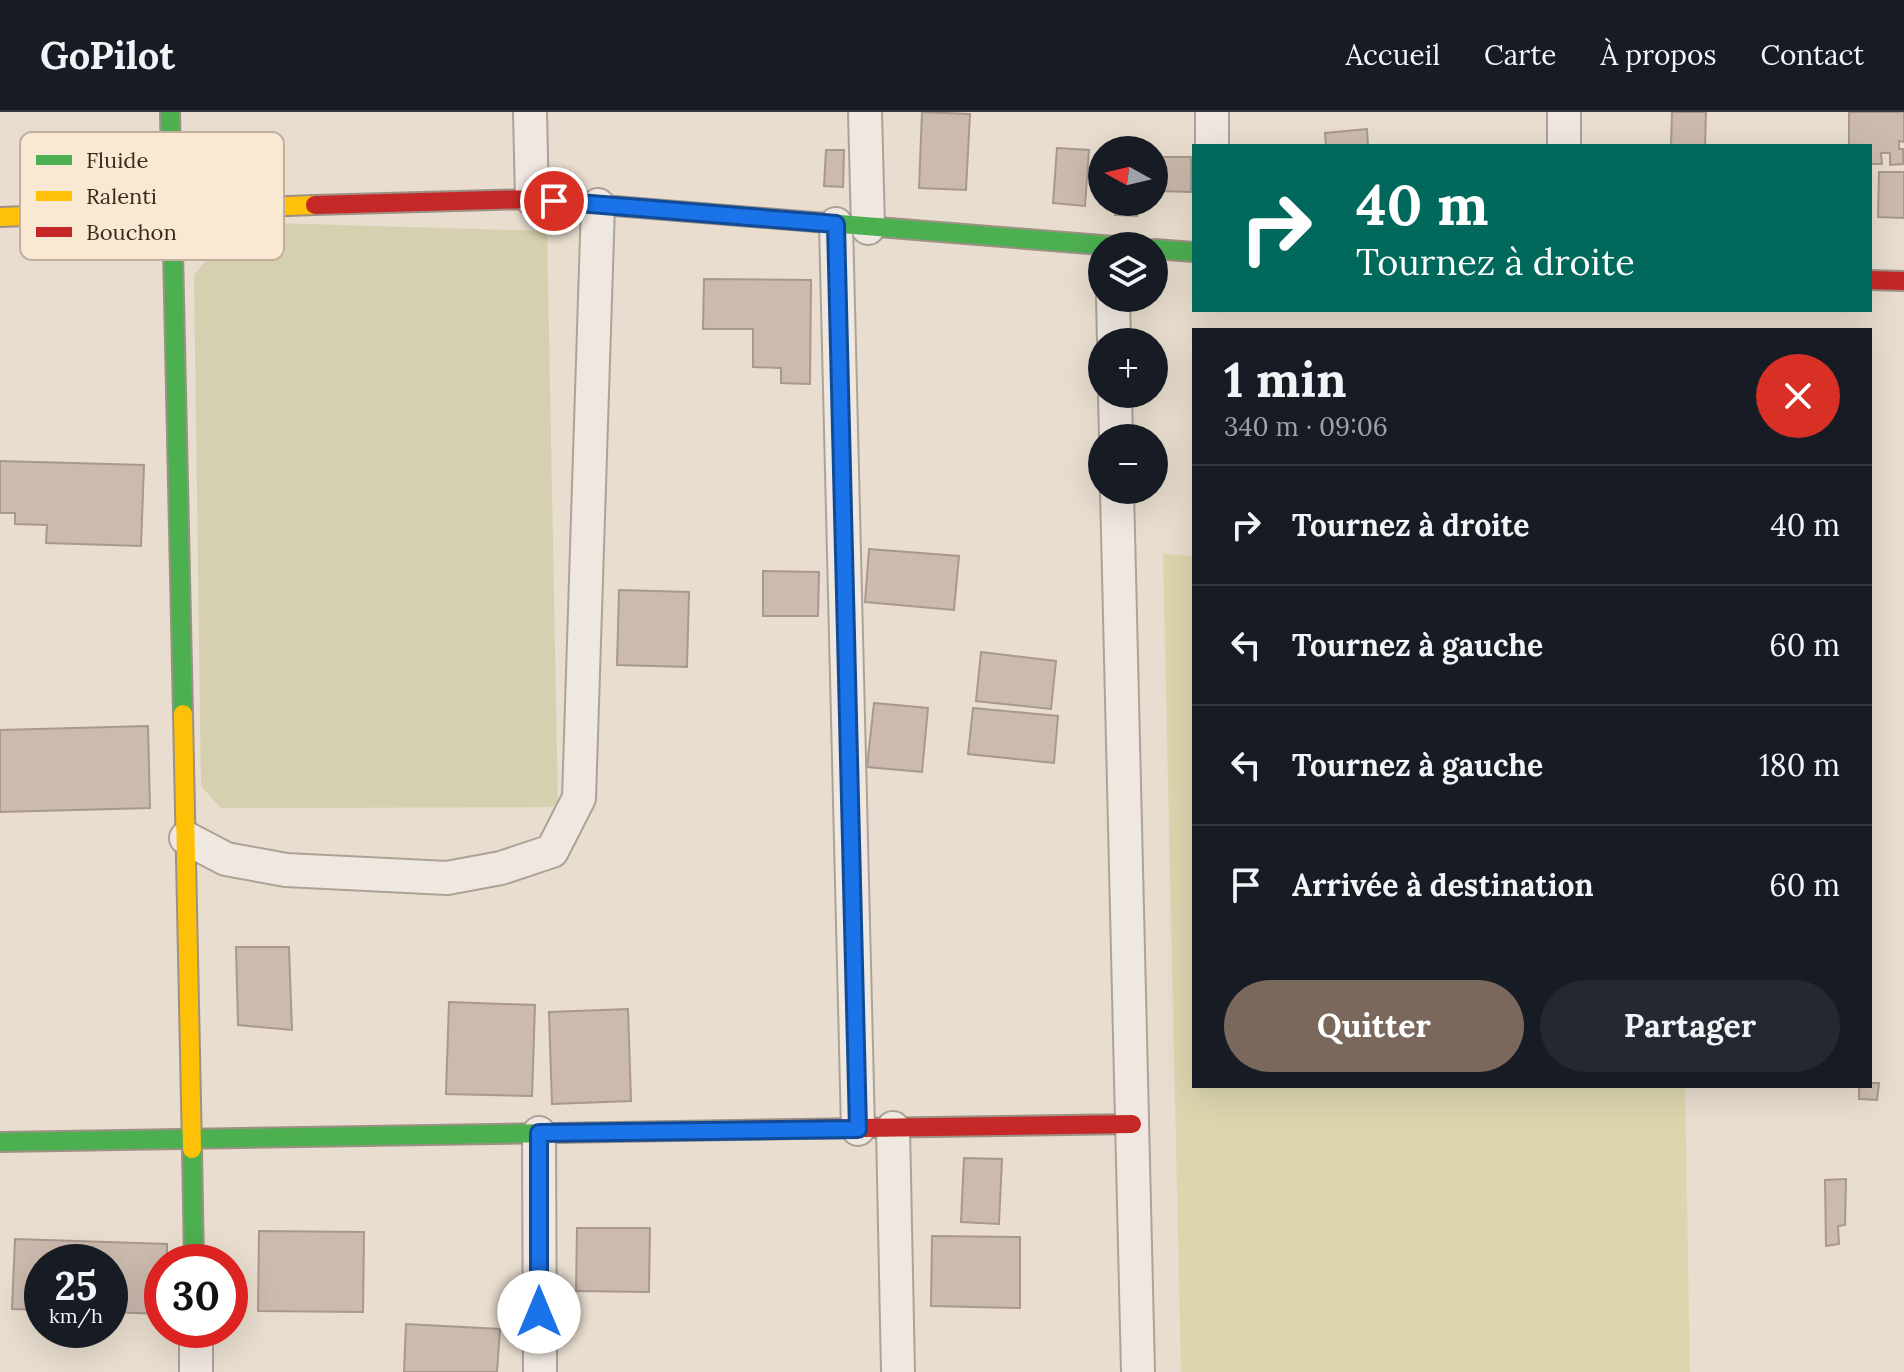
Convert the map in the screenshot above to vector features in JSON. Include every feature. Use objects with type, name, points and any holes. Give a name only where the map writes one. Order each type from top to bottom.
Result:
[{"type":"street","points":[[170,112],[170,132]]},
{"type":"street","points":[[530,112],[532,199]]},
{"type":"street","points":[[865,112],[868,228]]},
{"type":"street","points":[[1212,112],[1212,144]]},
{"type":"street","points":[[1564,112],[1564,144]]},
{"type":"street","points":[[284,206],[532,199],[1088,244]]},
{"type":"street","points":[[186,838],[226,859],[286,870],[447,878],[501,868],[552,851],[579,798],[598,205]]},
{"type":"street","points":[[0,217],[20,216]]},
{"type":"street","points":[[836,224],[858,1129]]},
{"type":"street","points":[[1168,250],[1192,252]]},
{"type":"street","points":[[173,260],[194,1244]]},
{"type":"street","points":[[1872,280],[1904,281]]},
{"type":"street","points":[[1117,504],[1138,1372]]},
{"type":"street","points":[[0,1142],[1132,1124]]},
{"type":"street","points":[[893,1128],[898,1372]]},
{"type":"street","points":[[539,1133],[540,1372]]},
{"type":"street","points":[[196,1348],[196,1372]]},
{"type":"shaded area","points":[[284,223],[547,231],[558,807],[221,808],[201,786],[194,275],[206,260],[284,260]]},
{"type":"shaded area","points":[[1163,554],[1192,556],[1192,1088],[1685,1088],[1690,1372],[1181,1372]]},
{"type":"building","points":[[922,112],[970,114],[966,190],[919,188]]},
{"type":"building","points":[[1672,112],[1706,112],[1705,144],[1671,144]]},
{"type":"building","points":[[1849,112],[1904,112],[1904,142],[1899,141],[1899,149],[1903,149],[1903,164],[1890,165],[1890,153],[1881,153],[1882,164],[1872,164],[1872,144],[1849,144]]},
{"type":"building","points":[[1367,129],[1368,144],[1326,144],[1325,133]]},
{"type":"building","points":[[1057,148],[1088,150],[1085,206],[1053,203]]},
{"type":"building","points":[[826,150],[844,150],[843,187],[824,186]]},
{"type":"building","points":[[1168,157],[1191,157],[1191,192],[1168,191]]},
{"type":"building","points":[[1879,172],[1904,172],[1904,218],[1878,217]]},
{"type":"building","points":[[704,279],[811,280],[810,384],[781,383],[781,368],[753,367],[753,329],[703,329]]},
{"type":"building","points":[[0,461],[144,465],[141,546],[46,543],[47,525],[15,524],[15,513],[0,513]]},
{"type":"building","points":[[869,549],[959,556],[954,610],[865,602]]},
{"type":"building","points":[[763,571],[819,572],[818,616],[763,616]]},
{"type":"building","points":[[619,590],[689,592],[687,667],[617,665]]},
{"type":"building","points":[[981,652],[1056,661],[1051,709],[976,701]]},
{"type":"building","points":[[874,703],[928,708],[922,772],[867,767]]},
{"type":"building","points":[[973,708],[1058,716],[1054,763],[968,754]]},
{"type":"building","points":[[148,726],[150,808],[0,812],[0,730]]},
{"type":"building","points":[[236,947],[289,947],[292,1030],[238,1025]]},
{"type":"building","points":[[449,1002],[535,1005],[532,1096],[446,1094]]},
{"type":"building","points":[[628,1009],[631,1101],[552,1104],[549,1012]]},
{"type":"building","points":[[1872,1083],[1879,1083],[1877,1100],[1859,1099],[1859,1088],[1872,1088]]},
{"type":"building","points":[[964,1158],[1002,1159],[999,1224],[961,1222]]},
{"type":"building","points":[[1846,1179],[1845,1225],[1838,1226],[1839,1244],[1826,1246],[1825,1180]]},
{"type":"building","points":[[577,1228],[650,1228],[649,1292],[576,1291]]},
{"type":"building","points":[[259,1231],[364,1232],[363,1312],[258,1311]]},
{"type":"building","points":[[932,1236],[1020,1237],[1020,1308],[931,1306]]},
{"type":"building","points":[[15,1239],[167,1244],[144,1244],[144,1313],[128,1313],[128,1244],[24,1244],[24,1309],[12,1309]]},
{"type":"building","points":[[406,1324],[500,1329],[497,1372],[404,1372]]},
{"type":"traffic: fast","points":[[170,112],[170,132]]},
{"type":"traffic: fast","points":[[615,206],[1088,244]]},
{"type":"traffic: fast","points":[[1168,250],[1192,252]]},
{"type":"traffic: fast","points":[[173,260],[183,714]]},
{"type":"traffic: fast","points":[[0,1142],[736,1130]]},
{"type":"traffic: fast","points":[[192,1149],[194,1244]]},
{"type":"traffic: slow","points":[[284,206],[315,205]]},
{"type":"traffic: slow","points":[[0,217],[20,216]]},
{"type":"traffic: slow","points":[[183,714],[192,1149]]},
{"type":"traffic: jam","points":[[315,205],[532,199],[615,206]]},
{"type":"traffic: jam","points":[[1872,280],[1904,281]]},
{"type":"traffic: jam","points":[[736,1130],[1132,1124]]},
{"type":"route","points":[[539,1312],[539,1133],[858,1129],[836,224],[554,201]]}]
